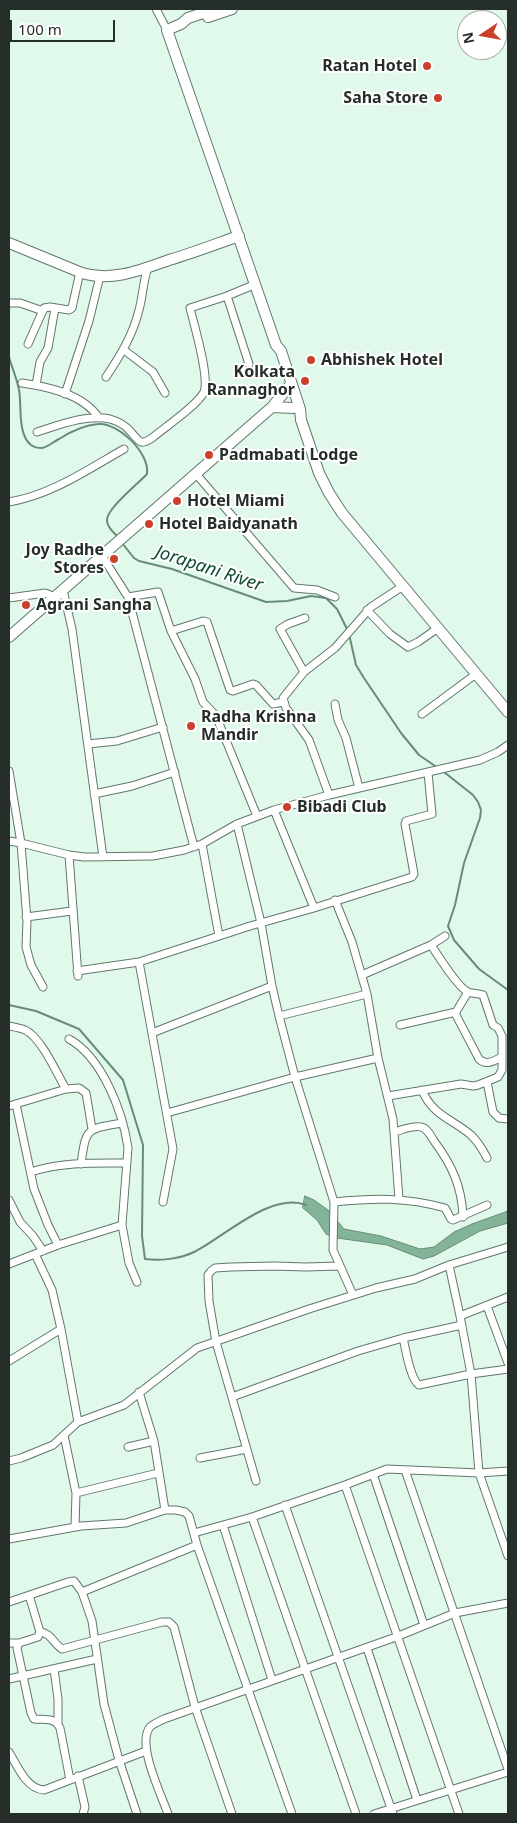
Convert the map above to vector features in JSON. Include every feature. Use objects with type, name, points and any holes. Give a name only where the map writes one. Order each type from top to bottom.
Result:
[{"type":"main road","points":[[215,9],[188,18],[181,24],[167,30],[256,284],[276,345],[276,354],[300,409],[301,420],[324,483],[335,503],[508,712]]},
{"type":"main road","points":[[181,24],[189,24],[232,9]]},
{"type":"main road","points":[[9,243],[82,272],[100,276],[119,275],[148,267],[239,236]]},
{"type":"main road","points":[[9,638],[272,407],[288,385]]},
{"type":"main road","points":[[288,385],[293,408],[296,416],[301,420]]},
{"type":"main road","points":[[272,407],[293,408]]},
{"type":"street","points":[[156,9],[167,30]]},
{"type":"street","points":[[106,377],[124,350],[139,310],[148,267]]},
{"type":"street","points":[[28,344],[43,311],[47,307],[69,310],[72,308],[79,276],[82,272]]},
{"type":"street","points":[[65,394],[89,320],[100,276]]},
{"type":"street","points":[[37,432],[74,421],[99,418],[109,419],[121,424],[129,429],[140,442],[152,438],[198,400],[204,392],[206,383],[190,308],[256,284]]},
{"type":"street","points":[[227,296],[249,364]]},
{"type":"street","points":[[9,303],[20,303],[43,311]]},
{"type":"street","points":[[36,385],[40,362],[48,348],[55,308]]},
{"type":"street","points":[[124,350],[153,372],[166,393]]},
{"type":"street","points":[[22,382],[65,394],[89,406],[99,418]]},
{"type":"street","points":[[9,502],[37,496],[54,489],[124,449]]},
{"type":"street","points":[[196,474],[294,588],[317,590],[335,597]]},
{"type":"street","points":[[104,554],[128,597],[194,847]]},
{"type":"street","points":[[329,795],[308,740],[283,698],[304,672],[335,648],[368,610],[403,586]]},
{"type":"street","points":[[128,597],[158,592],[171,631],[195,679],[203,702],[216,716],[258,816]]},
{"type":"street","points":[[9,598],[45,593],[59,594],[72,630],[103,857]]},
{"type":"street","points":[[368,610],[390,634],[408,647],[438,628]]},
{"type":"street","points":[[304,672],[280,630],[288,624],[305,618]]},
{"type":"street","points":[[171,631],[207,622],[217,649],[227,688],[233,691],[253,684],[273,704],[284,702]]},
{"type":"street","points":[[422,714],[476,674]]},
{"type":"street","points":[[335,704],[338,720],[346,738],[359,788]]},
{"type":"street","points":[[88,744],[116,741],[162,727]]},
{"type":"street","points":[[9,841],[69,855],[103,857],[153,856],[202,844],[237,824],[274,810],[329,795],[461,765],[486,758],[508,745]]},
{"type":"street","points":[[9,771],[21,843],[26,948],[31,964],[43,987]]},
{"type":"street","points":[[94,794],[132,786],[174,772]]},
{"type":"street","points":[[69,855],[77,974],[139,962],[412,877],[414,874],[405,824],[410,819],[432,814],[429,772]]},
{"type":"street","points":[[274,810],[314,908]]},
{"type":"street","points":[[237,824],[261,923],[279,1016],[295,1077],[334,1202],[333,1250],[353,1295]]},
{"type":"street","points":[[202,844],[219,936]]},
{"type":"street","points":[[335,900],[367,994],[378,1058],[393,1119],[399,1198]]},
{"type":"street","points":[[26,917],[72,911]]},
{"type":"street","points":[[362,975],[445,936]]},
{"type":"street","points":[[388,1096],[461,1084],[474,1086],[487,1082],[500,1074],[502,1057],[501,1032],[493,1025],[486,999],[483,995],[468,992],[451,973],[431,944]]},
{"type":"street","points":[[139,962],[173,1150],[163,1202]]},
{"type":"street","points":[[152,1033],[272,986]]},
{"type":"street","points":[[468,992],[456,1015],[482,1062],[490,1062],[502,1057]]},
{"type":"street","points":[[279,1016],[367,994]]},
{"type":"street","points":[[400,1025],[456,1012]]},
{"type":"street","points":[[9,1026],[25,1030],[33,1036],[40,1044],[66,1089]]},
{"type":"street","points":[[69,1039],[80,1045],[103,1076],[122,1123],[128,1148],[125,1163],[122,1225],[129,1263],[137,1282]]},
{"type":"street","points":[[167,1113],[295,1077],[378,1058]]},
{"type":"street","points":[[487,1082],[493,1112],[499,1118],[508,1119]]},
{"type":"street","points":[[58,1245],[34,1189],[13,1105],[66,1089],[79,1088],[86,1093],[92,1129]]},
{"type":"street","points":[[422,1090],[426,1102],[477,1141],[487,1158]]},
{"type":"street","points":[[81,1164],[84,1139],[92,1129],[122,1123]]},
{"type":"street","points":[[394,1132],[416,1126],[425,1129],[444,1153],[453,1171],[462,1197],[463,1217]]},
{"type":"street","points":[[31,1172],[42,1168],[81,1164],[125,1163]]},
{"type":"street","points":[[334,1202],[399,1198],[445,1208],[450,1219],[454,1220],[487,1205]]},
{"type":"street","points":[[9,1200],[20,1222],[43,1251]]},
{"type":"street","points":[[9,1264],[58,1245],[122,1225]]},
{"type":"street","points":[[9,1461],[53,1445],[78,1422],[124,1405],[197,1348],[309,1309],[415,1279],[449,1265],[508,1247]]},
{"type":"street","points":[[35,1254],[52,1290],[78,1422]]},
{"type":"street","points":[[449,1265],[471,1374],[479,1473],[508,1556]]},
{"type":"street","points":[[256,1481],[216,1342],[208,1275],[215,1268],[339,1266]]},
{"type":"street","points":[[460,1316],[507,1300]]},
{"type":"street","points":[[487,1306],[508,1363]]},
{"type":"street","points":[[232,1397],[358,1351],[403,1338],[462,1325]]},
{"type":"street","points":[[9,1361],[61,1329]]},
{"type":"street","points":[[403,1338],[412,1375],[419,1385],[471,1374],[508,1369]]},
{"type":"street","points":[[139,1392],[154,1442],[165,1510]]},
{"type":"street","points":[[64,1435],[76,1493],[75,1527]]},
{"type":"street","points":[[128,1447],[154,1442]]},
{"type":"street","points":[[200,1458],[247,1449]]},
{"type":"street","points":[[194,1533],[252,1517],[387,1469],[479,1473],[508,1471]]},
{"type":"street","points":[[374,1814],[392,1811],[417,1800],[508,1771],[405,1470]]},
{"type":"street","points":[[76,1493],[158,1473]]},
{"type":"street","points":[[373,1474],[424,1626]]},
{"type":"street","points":[[345,1485],[396,1637],[459,1814]]},
{"type":"street","points":[[285,1506],[392,1811]]},
{"type":"street","points":[[9,1540],[75,1527],[126,1523],[165,1510],[185,1512],[190,1519],[292,1814]]},
{"type":"street","points":[[252,1517],[356,1814]]},
{"type":"street","points":[[223,1525],[272,1680]]},
{"type":"street","points":[[82,1592],[198,1545]]},
{"type":"street","points":[[9,1602],[68,1582],[74,1582],[82,1592],[92,1621],[104,1704],[119,1760],[137,1814]]},
{"type":"street","points":[[9,1643],[19,1643],[38,1637],[40,1632],[29,1595]]},
{"type":"street","points":[[168,1814],[146,1751],[146,1739],[150,1728],[164,1719],[305,1668],[367,1648],[455,1612],[508,1603]]},
{"type":"street","points":[[40,1632],[46,1632],[50,1635],[62,1649],[162,1622],[169,1622],[174,1627],[195,1707],[232,1814]]},
{"type":"street","points":[[19,1643],[17,1648],[31,1713],[34,1718],[53,1720],[58,1723]]},
{"type":"street","points":[[367,1648],[417,1800]]},
{"type":"street","points":[[9,1679],[97,1658]]},
{"type":"street","points":[[54,1669],[58,1699],[58,1723],[70,1780]]},
{"type":"street","points":[[9,1752],[29,1784],[37,1790],[44,1790],[146,1751]]},
{"type":"street","points":[[78,1776],[85,1807],[83,1814]]},
{"type":"shaded area","points":[[305,1196],[328,1210],[344,1229],[381,1236],[420,1249],[434,1247],[454,1232],[508,1211],[508,1223],[480,1231],[434,1256],[423,1259],[387,1245],[337,1238],[326,1234],[317,1220],[303,1208]]},
{"type":"waterway","name":"Jorapani River","points":[[9,357],[19,390],[22,427],[31,445],[42,448],[83,427],[98,424],[115,428],[138,448],[147,466],[147,474],[111,510],[108,516],[108,525],[118,537]]},
{"type":"waterway","name":"Jorapani River","points":[[122,543],[134,558],[139,561],[172,569],[266,602],[287,601],[311,596],[326,598],[337,609],[347,629]]},
{"type":"waterway","name":"Jorapani River","points":[[349,634],[356,665],[364,678],[401,733],[419,755],[438,768]]},
{"type":"waterway","name":"Jorapani River","points":[[444,772],[473,795],[481,810],[464,863],[455,905],[448,926],[454,940],[479,969],[508,990]]},
{"type":"waterway","points":[[9,1005],[36,1011],[79,1029],[123,1080],[143,1145],[142,1236],[145,1259],[170,1259],[194,1252],[248,1218],[278,1204],[292,1202],[306,1205]]},
{"type":"place","name":"Ratan Hotel","points":[[427,66]]},
{"type":"place","name":"Saha Store","points":[[438,98]]},
{"type":"place","name":"Abhishek Hotel","points":[[311,360]]},
{"type":"place","name":"Kolkata Rannaghor","points":[[305,381]]},
{"type":"place","name":"Padmabati Lodge","points":[[209,455]]},
{"type":"place","name":"Hotel Miami","points":[[177,501]]},
{"type":"place","name":"Hotel Baidyanath","points":[[149,524]]},
{"type":"place","name":"Joy Radhe Stores","points":[[114,559]]},
{"type":"place","name":"Agrani Sangha","points":[[26,605]]},
{"type":"place","name":"Radha Krishna Mandir","points":[[191,726]]},
{"type":"place","name":"Bibadi Club","points":[[287,807]]}]
